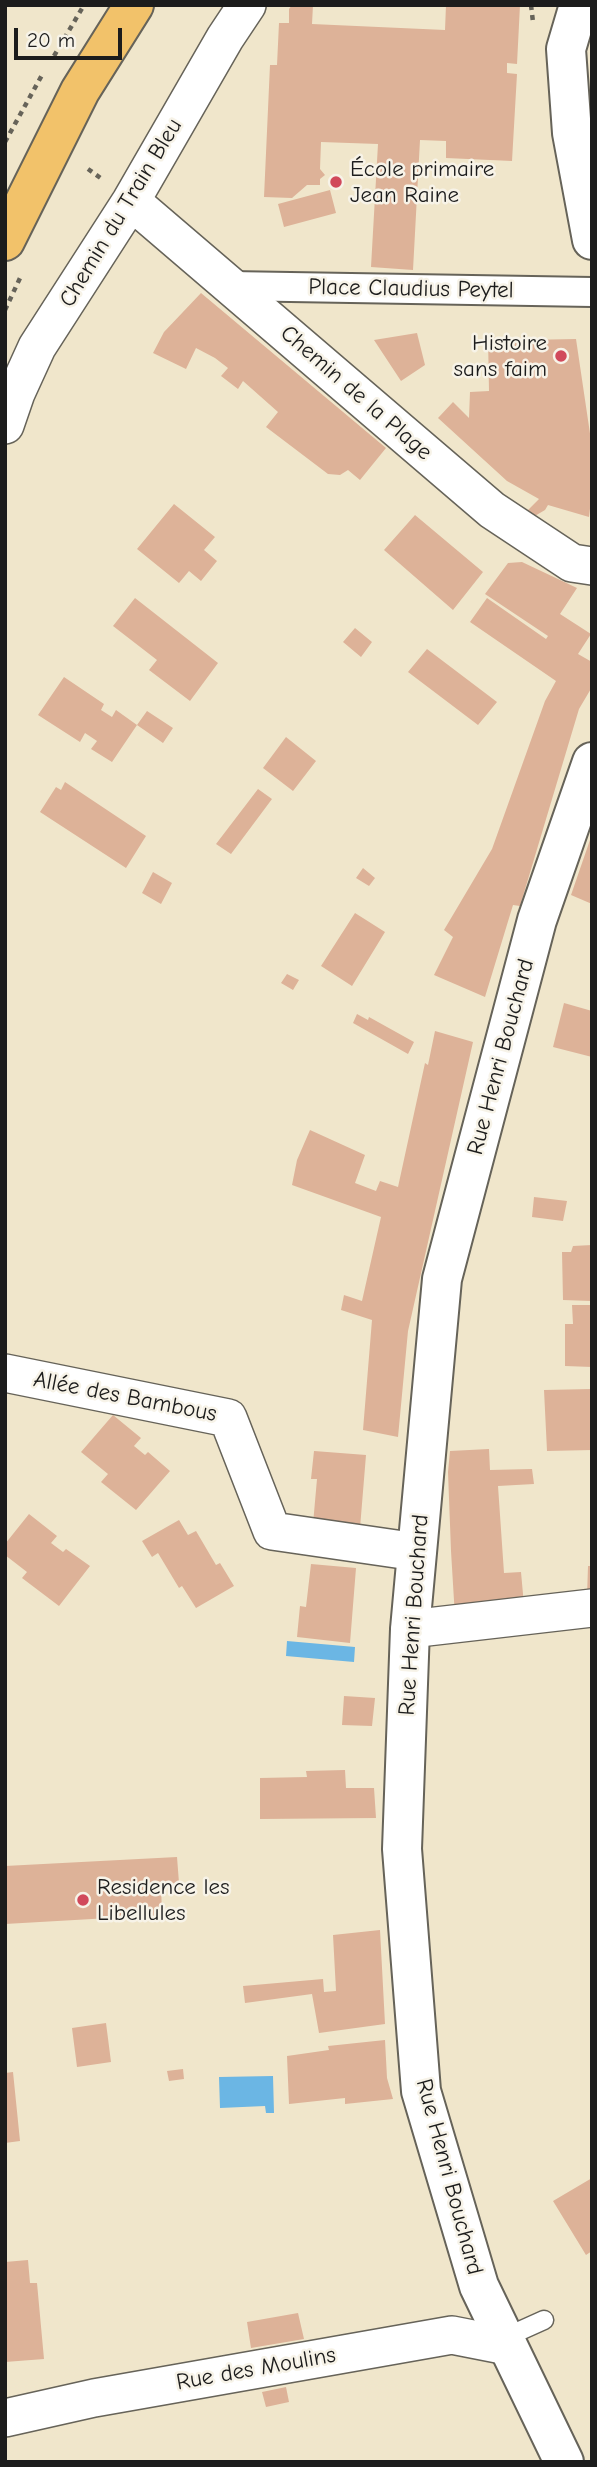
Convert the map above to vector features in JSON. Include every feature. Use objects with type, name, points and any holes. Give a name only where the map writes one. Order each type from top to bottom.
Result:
[{"type":"main road","points":[[5,240],[80,91],[134,5]]},
{"type":"street","name":"Chemin du Train Bleu","points":[[5,425],[16,393],[37,348],[131,201],[225,38],[247,5]]},
{"type":"street","points":[[579,5],[566,49],[582,138],[592,240]]},
{"type":"street","name":"Chemin de la Plage","points":[[131,201],[492,510],[572,563],[592,566]]},
{"type":"street","name":"Place Claudius Peytel","points":[[230,286],[592,292]]},
{"type":"street","name":"Rue Henri Bouchard","points":[[564,2462],[479,2286],[421,2091],[402,1849],[410,1629],[442,1279],[537,920],[592,762]]},
{"type":"street","name":"Allée des Bambous","points":[[5,1373],[229,1418],[272,1531],[418,1552]]},
{"type":"street","points":[[410,1629],[592,1608]]},
{"type":"street","name":"Rue des Moulins","points":[[5,2418],[94,2398],[452,2335],[506,2342]]},
{"type":"lane","points":[[506,2342],[544,2320]]},
{"type":"water","points":[[287,1641],[355,1647],[354,1662],[286,1656]]},
{"type":"water","points":[[273,2076],[274,2113],[266,2113],[265,2106],[220,2108],[219,2077]]},
{"type":"building","points":[[292,5],[313,5],[312,24],[445,30],[446,5],[520,5],[517,64],[507,63],[507,73],[517,74],[512,161],[446,158],[446,141],[420,140],[413,270],[371,267],[378,144],[321,142],[320,169],[325,175],[320,179],[320,185],[307,185],[292,198],[264,197],[270,65],[277,65],[279,23],[289,23],[289,9]]},
{"type":"building","points":[[330,190],[336,213],[284,227],[278,204]]},
{"type":"building","points":[[201,293],[386,448],[360,480],[348,470],[340,475],[328,474],[266,427],[278,412],[243,381],[238,389],[221,376],[228,368],[215,358],[196,348],[186,369],[153,353],[164,332]]},
{"type":"building","points":[[417,333],[425,365],[401,381],[374,340]]},
{"type":"building","points":[[488,337],[524,340],[576,339],[592,447],[589,517],[548,505],[533,517],[527,511],[539,499],[507,481],[438,418],[453,402],[469,418],[470,392],[489,391]]},
{"type":"building","points":[[174,504],[215,537],[204,550],[217,561],[201,581],[189,571],[179,583],[137,549]]},
{"type":"building","points":[[415,515],[483,572],[453,610],[384,550]]},
{"type":"building","points":[[522,562],[577,588],[560,614],[591,634],[578,654],[592,662],[592,687],[579,709],[520,906],[513,905],[485,997],[434,975],[453,937],[444,930],[492,849],[545,701],[556,681],[470,622],[487,598],[546,639],[548,636],[485,594],[508,563]]},
{"type":"building","points":[[135,598],[218,663],[190,701],[149,670],[157,660],[113,626]]},
{"type":"building","points":[[355,628],[372,642],[361,657],[343,642]]},
{"type":"building","points":[[427,649],[497,702],[478,725],[408,672]]},
{"type":"building","points":[[64,677],[104,704],[101,710],[112,717],[116,710],[137,725],[112,762],[91,749],[97,741],[85,733],[80,742],[38,715]]},
{"type":"building","points":[[147,711],[173,728],[163,743],[137,725]]},
{"type":"building","points":[[286,737],[316,761],[293,791],[263,768]]},
{"type":"building","points":[[65,782],[146,836],[126,868],[40,812],[56,787],[61,790]]},
{"type":"building","points":[[258,789],[272,799],[231,854],[216,844]]},
{"type":"building","points":[[592,837],[592,904],[571,895]]},
{"type":"building","points":[[363,868],[375,878],[369,886],[356,878]]},
{"type":"building","points":[[153,872],[172,883],[161,904],[142,893]]},
{"type":"building","points":[[355,913],[385,932],[352,986],[321,966]]},
{"type":"building","points":[[287,974],[299,980],[293,990],[281,983]]},
{"type":"building","points":[[564,1003],[592,1011],[592,1057],[553,1047]]},
{"type":"building","points":[[357,1014],[368,1020],[369,1017],[414,1042],[408,1054],[353,1023]]},
{"type":"building","points":[[435,1031],[473,1042],[408,1331],[398,1437],[363,1430],[372,1320],[341,1310],[344,1295],[362,1301],[381,1217],[292,1185],[297,1160],[310,1130],[365,1155],[355,1183],[376,1191],[380,1181],[398,1187],[425,1063],[428,1065]]},
{"type":"building","points":[[534,1197],[567,1201],[563,1221],[532,1217]]},
{"type":"building","points":[[592,1245],[592,1301],[563,1300],[562,1252],[571,1252],[573,1246]]},
{"type":"building","points":[[572,1305],[592,1305],[592,1367],[565,1366],[565,1324],[573,1324]]},
{"type":"building","points":[[592,1389],[592,1450],[547,1451],[544,1390]]},
{"type":"building","points":[[113,1415],[141,1438],[134,1446],[145,1455],[148,1452],[170,1471],[136,1510],[101,1482],[108,1474],[81,1452]]},
{"type":"building","points":[[489,1449],[490,1470],[532,1469],[534,1484],[498,1486],[504,1573],[521,1572],[524,1605],[455,1617],[448,1472],[450,1451]]},
{"type":"building","points":[[314,1451],[366,1455],[360,1528],[313,1524],[317,1479],[311,1479]]},
{"type":"building","points":[[29,1514],[57,1536],[51,1543],[63,1552],[66,1549],[90,1566],[59,1606],[22,1578],[27,1572],[5,1555],[5,1544]]},
{"type":"building","points":[[179,1520],[188,1535],[196,1531],[216,1565],[220,1563],[234,1586],[196,1608],[182,1586],[179,1588],[158,1553],[152,1557],[142,1541]]},
{"type":"building","points":[[311,1564],[356,1568],[350,1643],[297,1637],[300,1606],[306,1607]]},
{"type":"building","points":[[588,1566],[592,1566],[592,1596],[587,1597]]},
{"type":"building","points":[[344,1696],[375,1698],[372,1726],[342,1725]]},
{"type":"building","points":[[345,1770],[346,1788],[374,1788],[376,1818],[260,1819],[260,1778],[307,1777],[306,1771]]},
{"type":"building","name":"Residence les Libellules","points":[[177,1857],[179,1883],[161,1884],[162,1915],[5,1924],[5,1866]]},
{"type":"building","points":[[380,1930],[385,2024],[319,2033],[312,1994],[245,2003],[243,1986],[323,1979],[324,1992],[336,1991],[333,1935]]},
{"type":"building","points":[[106,2023],[111,2062],[77,2067],[72,2028]]},
{"type":"building","points":[[385,2040],[387,2078],[393,2099],[345,2104],[345,2098],[289,2104],[287,2056],[329,2050],[328,2046]]},
{"type":"building","points":[[183,2069],[184,2079],[169,2081],[167,2071]]},
{"type":"building","points":[[13,2072],[20,2141],[5,2143],[5,2073]]},
{"type":"building","points":[[592,2178],[592,2251],[586,2255],[553,2201]]},
{"type":"building","points":[[28,2260],[30,2283],[37,2283],[44,2359],[5,2362],[5,2262]]},
{"type":"building","points":[[298,2313],[304,2339],[251,2348],[247,2322]]},
{"type":"building","points":[[286,2387],[289,2402],[266,2407],[262,2392]]},
{"type":"place","name":"École primaire Jean Raine","points":[[336,182]]},
{"type":"place","name":"Histoire sans faim","points":[[561,356]]},
{"type":"place","name":"Residence les Libellules","points":[[83,1900]]}]
